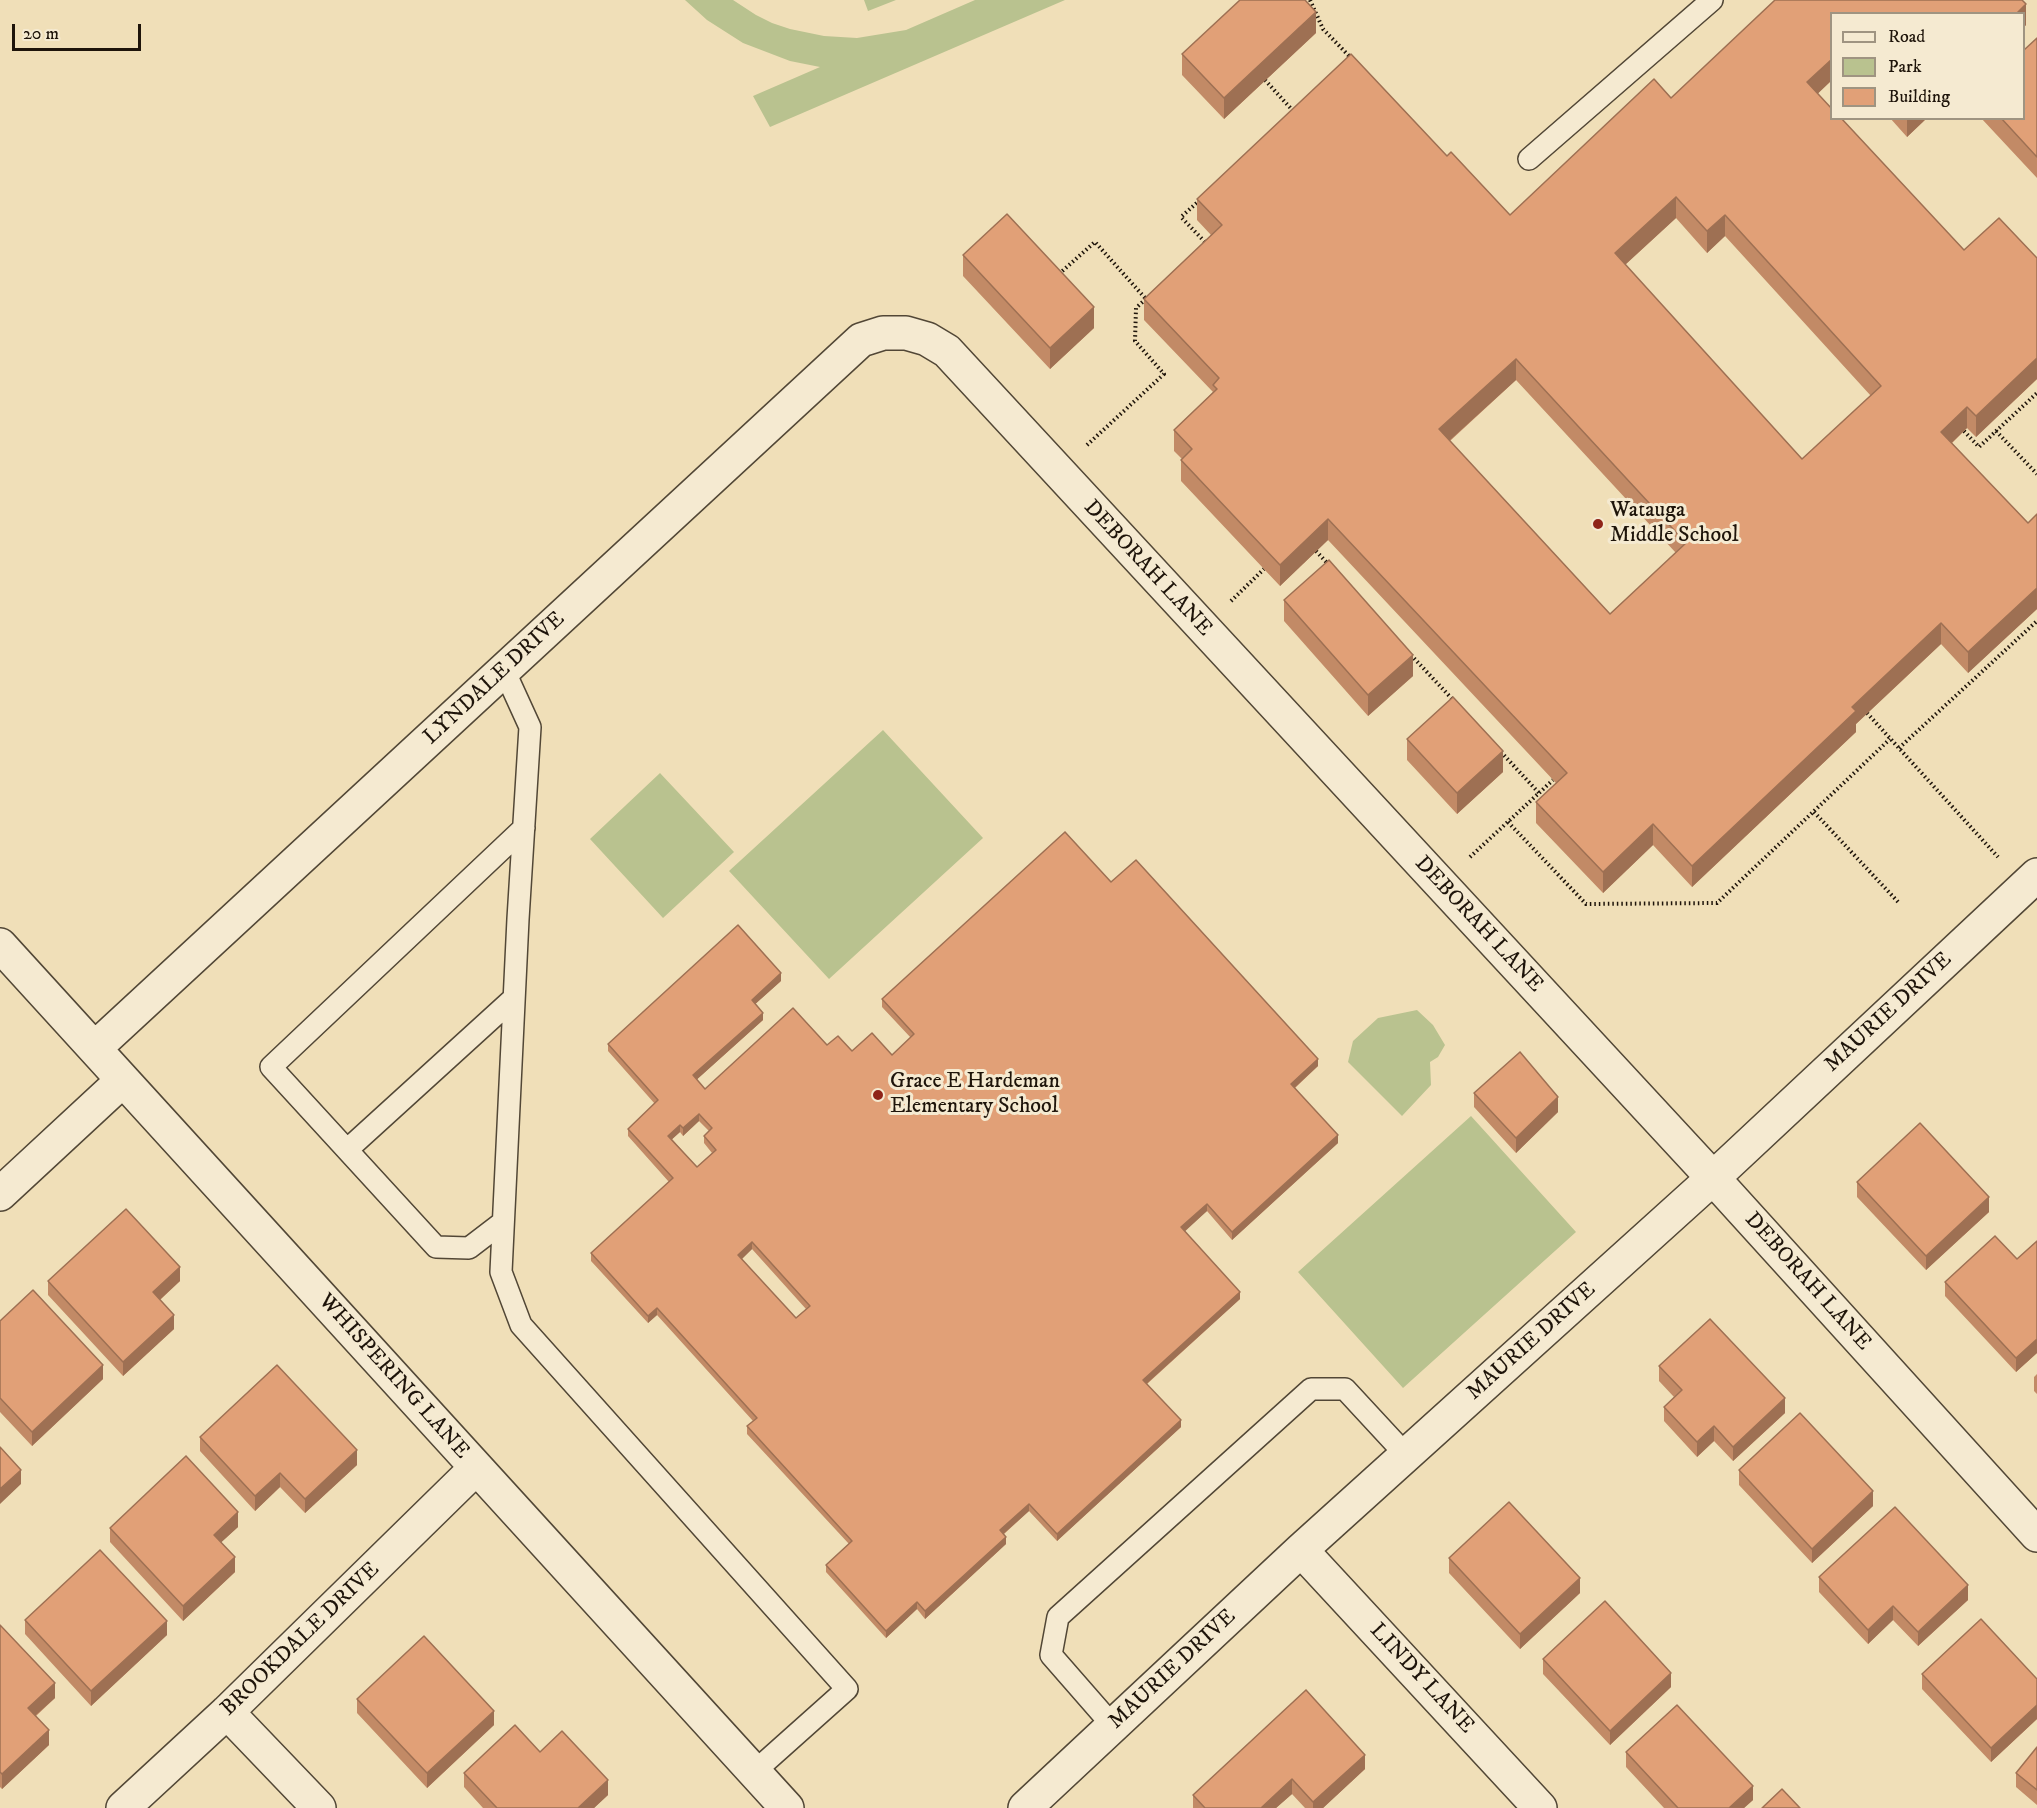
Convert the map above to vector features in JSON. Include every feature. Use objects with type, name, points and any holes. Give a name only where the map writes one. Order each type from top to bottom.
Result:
[{"type":"street","name":"LYNDALE DRIVE","points":[[95,1048],[861,340],[883,333],[906,333]]},
{"type":"street","name":"DEBORAH LANE","points":[[906,333],[927,339],[947,351],[1713,1178],[2037,1535]]},
{"type":"street","name":"MAURIE DRIVE","points":[[1025,1808],[1302,1550],[1713,1178],[2031,881]]},
{"type":"street","name":"WHISPERING LANE","points":[[0,945],[787,1808]]},
{"type":"street","points":[[0,1194],[123,1080]]},
{"type":"street","name":"BROOKDALE DRIVE","points":[[123,1808],[227,1712],[476,1468]]},
{"type":"street","name":"LINDY LANE","points":[[1302,1550],[1540,1808]]},
{"type":"street","points":[[227,1712],[320,1808]]},
{"type":"lane","points":[[1529,159],[1712,0]]},
{"type":"lane","points":[[504,670],[530,728],[518,919],[501,1272],[521,1325],[847,1689],[754,1773]]},
{"type":"lane","points":[[503,1222],[469,1248],[436,1246],[271,1067],[524,828]]},
{"type":"lane","points":[[348,1149],[514,998]]},
{"type":"lane","points":[[1113,1726],[1051,1655],[1058,1617],[1311,1389],[1345,1389],[1407,1456]]},
{"type":"path","points":[[1310,0],[1323,29],[1353,61]]},
{"type":"path","points":[[1265,80],[1296,113],[1287,121]]},
{"type":"path","points":[[1197,251],[1206,243],[1181,217],[1208,193]]},
{"type":"path","points":[[1051,282],[1095,242],[1146,299]]},
{"type":"path","points":[[1082,449],[1164,374],[1135,341],[1136,308],[1155,291]]},
{"type":"path","points":[[1964,431],[1979,447],[2037,393]]},
{"type":"path","points":[[1996,431],[2037,474]]},
{"type":"path","points":[[1316,551],[1332,568]]},
{"type":"path","points":[[1226,605],[1264,569]]},
{"type":"path","points":[[1899,748],[2037,621]]},
{"type":"path","points":[[1411,654],[1458,706]]},
{"type":"path","points":[[1867,713],[2031,881]]},
{"type":"path","points":[[1508,822],[1586,904],[1717,903],[1890,739]]},
{"type":"path","points":[[1498,749],[1539,793]]},
{"type":"path","points":[[1463,864],[1553,780]]},
{"type":"path","points":[[1814,812],[1900,904]]},
{"type":"green space","points":[[685,0],[733,0],[756,15],[790,29],[824,36],[857,38],[906,30],[975,0],[1065,0],[770,127],[753,96],[820,67],[790,61],[743,43],[707,20]]},
{"type":"green space","points":[[864,0],[896,0],[868,11]]},
{"type":"green space","points":[[883,730],[983,838],[829,979],[729,871]]},
{"type":"green space","points":[[660,773],[734,852],[663,918],[590,839]]},
{"type":"green space","points":[[1417,1010],[1433,1025],[1445,1045],[1438,1057],[1430,1062],[1431,1085],[1402,1116],[1348,1062],[1353,1041],[1378,1018]]},
{"type":"green space","points":[[1471,1116],[1576,1232],[1403,1388],[1298,1272]]},
{"type":"building","points":[[1240,0],[1305,0],[1316,12],[1224,98],[1182,54]]},
{"type":"building","points":[[1775,0],[2022,0],[2026,4],[2018,12],[1830,12],[1830,61],[1807,82],[1830,107],[1830,120],[1843,120],[1964,250],[1999,218],[2037,258],[2037,358],[1976,416],[1967,407],[1941,432],[2028,523],[2037,514],[2037,588],[1968,652],[1941,623],[1852,707],[1856,711],[1692,866],[1653,824],[1603,872],[1536,802],[1567,773],[1328,519],[1280,565],[1181,460],[1192,449],[1174,430],[1217,389],[1213,385],[1219,378],[1144,299],[1222,225],[1197,199],[1351,54],[1447,156],[1451,152],[1510,215],[1654,79],[1671,98]],"holes":[[[1676,197],[1707,231],[1725,215],[1881,386],[1802,459],[1615,253]],[[1516,359],[1686,543],[1610,614],[1439,429]]]},
{"type":"building","points":[[2037,38],[2037,157],[2003,120],[2025,120],[2025,49]]},
{"type":"building","points":[[1007,214],[1094,307],[1050,348],[963,255]]},
{"type":"building","points":[[1329,560],[1413,655],[1368,695],[1284,600]]},
{"type":"building","points":[[1453,697],[1503,751],[1457,793],[1407,739]]},
{"type":"building","points":[[1065,832],[1111,882],[1136,860],[1318,1059],[1291,1084],[1338,1135],[1232,1232],[1207,1204],[1181,1227],[1240,1292],[1143,1380],[1181,1420],[1057,1534],[1029,1504],[1000,1530],[1006,1537],[925,1611],[917,1602],[886,1631],[826,1565],[852,1541],[747,1426],[757,1418],[657,1308],[648,1316],[591,1253],[673,1178],[628,1129],[658,1100],[608,1044],[738,925],[781,973],[752,1000],[763,1013],[693,1075],[705,1089],[793,1008],[827,1045],[838,1036],[852,1051],[872,1033],[892,1055],[914,1034],[882,999]],"holes":[[[699,1114],[712,1128],[704,1136],[716,1150],[697,1167],[668,1136],[680,1125],[683,1128]],[[752,1242],[810,1306],[796,1318],[738,1255]]]},
{"type":"building","points":[[1520,1052],[1558,1097],[1516,1138],[1474,1093]]},
{"type":"building","points":[[1920,1123],[1989,1197],[1926,1256],[1857,1182]]},
{"type":"building","points":[[126,1209],[180,1267],[153,1292],[174,1315],[123,1362],[48,1281]]},
{"type":"building","points":[[1995,1236],[2017,1259],[2037,1241],[2037,1339],[2016,1358],[1945,1282]]},
{"type":"building","points":[[33,1290],[103,1365],[32,1432],[0,1398],[0,1321]]},
{"type":"building","points":[[1710,1319],[1785,1398],[1733,1447],[1714,1426],[1697,1442],[1664,1407],[1682,1390],[1659,1366]]},
{"type":"building","points":[[277,1365],[357,1450],[305,1499],[280,1473],[255,1496],[200,1437]]},
{"type":"building","points":[[1800,1413],[1873,1491],[1812,1549],[1739,1470]]},
{"type":"building","points":[[0,1447],[21,1470],[0,1489]]},
{"type":"building","points":[[186,1456],[238,1512],[214,1535],[235,1557],[183,1606],[110,1528]]},
{"type":"building","points":[[1509,1502],[1580,1578],[1520,1634],[1449,1558]]},
{"type":"building","points":[[1895,1507],[1968,1585],[1918,1632],[1893,1606],[1868,1630],[1819,1577]]},
{"type":"building","points":[[100,1550],[167,1621],[91,1691],[25,1620]]},
{"type":"building","points":[[1605,1601],[1671,1673],[1610,1731],[1543,1659]]},
{"type":"building","points":[[1981,1619],[2037,1679],[2037,1705],[1991,1748],[1922,1674]]},
{"type":"building","points":[[0,1625],[55,1683],[28,1708],[49,1730],[2,1774],[0,1772]]},
{"type":"building","points":[[424,1636],[494,1711],[427,1773],[357,1699]]},
{"type":"building","points":[[1306,1690],[1365,1755],[1313,1802],[1292,1779],[1261,1808],[1205,1808],[1193,1795]]},
{"type":"building","points":[[1677,1705],[1753,1786],[1729,1808],[1678,1808],[1626,1752]]},
{"type":"building","points":[[515,1725],[540,1752],[562,1731],[608,1780],[578,1808],[497,1808],[464,1773]]},
{"type":"building","points":[[2037,1747],[2037,1790],[2016,1773]]},
{"type":"building","points":[[1782,1789],[1800,1808],[1762,1808]]},
{"type":"place","name":"Watauga Middle School","points":[[1598,524]]},
{"type":"place","name":"Grace E Hardeman Elementary School","points":[[878,1095]]}]
